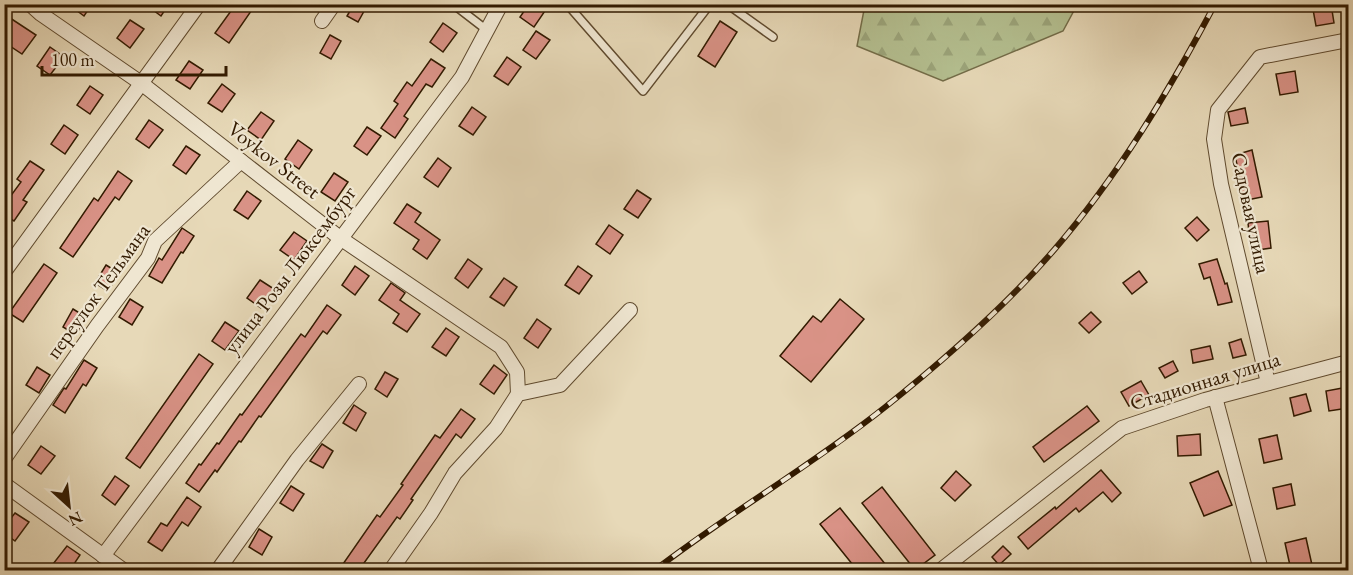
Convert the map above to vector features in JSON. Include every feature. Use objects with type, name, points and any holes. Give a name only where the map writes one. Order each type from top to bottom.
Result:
[{"type":"street","name":"Voykov Street","points":[[30,4],[141,83],[340,238],[501,347],[517,372],[518,394]]},
{"type":"street","points":[[4,272],[199,4]]},
{"type":"street","points":[[322,21],[334,4]]},
{"type":"street","name":"улица Розы Люксембург","points":[[103,555],[462,77],[501,4]]},
{"type":"street","name":"Садовая улица","points":[[1268,383],[1221,184],[1214,139],[1218,110],[1260,57],[1348,40]]},
{"type":"street","name":"переулок Тельмана","points":[[4,459],[97,326],[148,258],[155,241],[242,161]]},
{"type":"street","points":[[391,570],[431,513],[455,472],[496,428],[518,394],[560,385],[630,310]]},
{"type":"street","name":"Стадионная улица","points":[[941,570],[1122,428],[1215,397],[1348,362]]},
{"type":"street","points":[[218,570],[300,456],[359,384]]},
{"type":"street","points":[[1215,397],[1262,570]]},
{"type":"street","points":[[4,484],[123,570]]},
{"type":"lane","points":[[453,4],[488,31]]},
{"type":"lane","points":[[567,4],[643,91],[710,4]]},
{"type":"lane","points":[[727,4],[773,37]]},
{"type":"green space","points":[[865,4],[1077,5],[1063,31],[943,81],[857,46]]},
{"type":"building","points":[[68,4],[92,4],[84,16]]},
{"type":"building","points":[[145,4],[169,4],[161,16]]},
{"type":"building","points":[[236,4],[256,4],[229,43],[215,33]]},
{"type":"building","points":[[354,4],[368,4],[358,22],[347,16]]},
{"type":"building","points":[[529,4],[542,4],[547,8],[534,27],[520,17]]},
{"type":"building","points":[[1312,4],[1331,4],[1334,23],[1316,26]]},
{"type":"building","points":[[4,14],[36,35],[22,54],[4,42]]},
{"type":"building","points":[[130,20],[144,29],[130,48],[117,38]]},
{"type":"building","points":[[720,21],[737,32],[715,67],[698,56]]},
{"type":"building","points":[[443,23],[457,33],[443,52],[430,42]]},
{"type":"building","points":[[536,31],[550,40],[536,59],[523,50]]},
{"type":"building","points":[[330,35],[341,41],[331,59],[320,53]]},
{"type":"building","points":[[50,47],[64,57],[50,75],[37,66]]},
{"type":"building","points":[[507,57],[521,67],[508,85],[494,76]]},
{"type":"building","points":[[431,59],[445,68],[432,87],[426,84],[404,116],[408,119],[395,138],[381,128],[398,104],[394,101],[407,82],[412,86]]},
{"type":"building","points":[[189,61],[203,70],[190,89],[176,80]]},
{"type":"building","points":[[1295,71],[1298,92],[1280,95],[1276,74]]},
{"type":"building","points":[[222,84],[235,94],[222,112],[208,103]]},
{"type":"building","points":[[90,86],[103,95],[90,114],[77,105]]},
{"type":"building","points":[[472,107],[486,117],[473,135],[459,126]]},
{"type":"building","points":[[1245,108],[1248,123],[1231,126],[1228,112]]},
{"type":"building","points":[[261,112],[274,121],[261,140],[247,130]]},
{"type":"building","points":[[149,120],[163,130],[149,148],[136,139]]},
{"type":"building","points":[[64,125],[78,135],[65,154],[51,144]]},
{"type":"building","points":[[367,127],[381,136],[367,155],[354,146]]},
{"type":"building","points":[[298,140],[312,150],[299,169],[285,159]]},
{"type":"building","points":[[186,146],[200,155],[186,174],[173,165]]},
{"type":"building","points":[[1252,150],[1262,197],[1242,201],[1235,155]]},
{"type":"building","points":[[438,158],[451,168],[438,187],[424,177]]},
{"type":"building","points":[[30,161],[44,170],[23,200],[27,202],[14,221],[4,215],[4,205],[21,182],[17,179]]},
{"type":"building","points":[[118,171],[132,181],[119,200],[115,197],[73,257],[60,248],[94,198],[98,201]]},
{"type":"building","points":[[334,173],[348,182],[335,201],[321,192]]},
{"type":"building","points":[[637,190],[651,199],[638,218],[624,209]]},
{"type":"building","points":[[247,191],[261,201],[248,219],[234,210]]},
{"type":"building","points":[[407,204],[421,213],[415,222],[440,240],[427,259],[413,249],[419,240],[394,223]]},
{"type":"building","points":[[1197,217],[1209,230],[1197,241],[1185,228]]},
{"type":"building","points":[[1268,221],[1271,248],[1251,251],[1248,223]]},
{"type":"building","points":[[609,225],[623,235],[610,254],[596,244]]},
{"type":"building","points":[[182,228],[194,236],[162,283],[149,276],[159,258],[162,260]]},
{"type":"building","points":[[294,232],[307,241],[294,260],[280,250]]},
{"type":"building","points":[[468,259],[482,269],[468,288],[455,278]]},
{"type":"building","points":[[1217,259],[1232,302],[1218,305],[1210,277],[1204,279],[1199,264]]},
{"type":"building","points":[[44,264],[57,273],[23,322],[9,313]]},
{"type":"building","points":[[106,265],[119,273],[108,291],[95,283]]},
{"type":"building","points":[[355,266],[369,276],[355,295],[342,285]]},
{"type":"building","points":[[578,266],[592,276],[579,294],[565,285]]},
{"type":"building","points":[[1139,271],[1147,282],[1132,294],[1123,283]]},
{"type":"building","points":[[504,278],[517,287],[504,306],[490,297]]},
{"type":"building","points":[[260,280],[274,289],[261,308],[247,298]]},
{"type":"building","points":[[391,283],[405,293],[400,300],[420,314],[407,332],[393,323],[399,314],[379,300]]},
{"type":"building","points":[[130,299],[143,307],[132,325],[119,317]]},
{"type":"building","points":[[840,299],[864,319],[811,382],[780,356],[813,316],[821,322]]},
{"type":"building","points":[[327,305],[341,315],[327,334],[323,331],[261,417],[259,416],[241,442],[239,441],[217,472],[215,470],[199,492],[186,483],[199,464],[201,465],[217,443],[219,444],[240,414],[242,415],[301,334],[305,337]]},
{"type":"building","points":[[73,309],[86,317],[76,335],[63,327]]},
{"type":"building","points":[[1091,312],[1101,322],[1089,333],[1079,323]]},
{"type":"building","points":[[537,319],[551,329],[538,348],[524,338]]},
{"type":"building","points":[[225,322],[239,331],[225,350],[212,341]]},
{"type":"building","points":[[446,328],[459,337],[446,356],[432,347]]},
{"type":"building","points":[[1241,339],[1246,355],[1233,358],[1229,343]]},
{"type":"building","points":[[1210,346],[1213,359],[1193,363],[1191,350]]},
{"type":"building","points":[[199,354],[213,364],[140,468],[126,458]]},
{"type":"building","points":[[84,360],[97,368],[86,386],[83,384],[65,413],[53,405]]},
{"type":"building","points":[[1173,361],[1178,371],[1165,378],[1159,368]]},
{"type":"building","points":[[494,365],[507,375],[494,394],[480,384]]},
{"type":"building","points":[[37,367],[50,375],[39,393],[26,385]]},
{"type":"building","points":[[385,372],[398,379],[387,397],[375,389]]},
{"type":"building","points":[[1141,381],[1149,395],[1129,406],[1121,392]]},
{"type":"building","points":[[1348,387],[1348,408],[1329,411],[1326,391]]},
{"type":"building","points":[[1306,394],[1311,411],[1294,416],[1290,398]]},
{"type":"building","points":[[354,405],[366,413],[356,431],[343,423]]},
{"type":"building","points":[[1087,406],[1099,421],[1044,462],[1033,447]]},
{"type":"building","points":[[461,409],[475,419],[461,438],[456,434],[411,499],[413,500],[400,519],[397,517],[359,570],[353,570],[343,564],[377,515],[380,517],[403,485],[401,484],[435,435],[440,438]]},
{"type":"building","points":[[1200,434],[1201,455],[1178,456],[1177,436]]},
{"type":"building","points":[[1277,435],[1282,459],[1264,463],[1259,439]]},
{"type":"building","points":[[322,444],[333,451],[323,468],[310,461]]},
{"type":"building","points":[[41,446],[55,456],[41,474],[28,465]]},
{"type":"building","points":[[1101,470],[1121,493],[1112,502],[1103,492],[1079,512],[1076,508],[1028,549],[1018,537],[1055,507],[1056,509]]},
{"type":"building","points":[[956,471],[971,485],[955,501],[941,488]]},
{"type":"building","points":[[1218,471],[1232,505],[1204,516],[1190,483]]},
{"type":"building","points":[[115,476],[129,486],[115,505],[102,495]]},
{"type":"building","points":[[1291,484],[1295,505],[1277,509],[1273,488]]},
{"type":"building","points":[[291,486],[304,494],[293,511],[280,503]]},
{"type":"building","points":[[882,487],[935,555],[915,570],[862,503]]},
{"type":"building","points":[[187,497],[201,507],[188,526],[182,522],[162,551],[148,542],[161,523],[167,526]]},
{"type":"building","points":[[840,508],[890,570],[857,570],[820,524]]},
{"type":"building","points":[[15,513],[29,522],[15,541],[4,533],[4,527]]},
{"type":"building","points":[[259,529],[272,537],[262,555],[249,547]]},
{"type":"building","points":[[1306,538],[1312,565],[1291,570],[1285,543]]},
{"type":"building","points":[[67,546],[80,555],[70,570],[62,570],[53,564]]},
{"type":"building","points":[[1003,546],[1011,554],[999,565],[992,557]]},
{"type":"railway","points":[[655,570],[828,450],[884,408],[951,352],[1015,292],[1054,250],[1121,163],[1161,101],[1215,4]]}]
